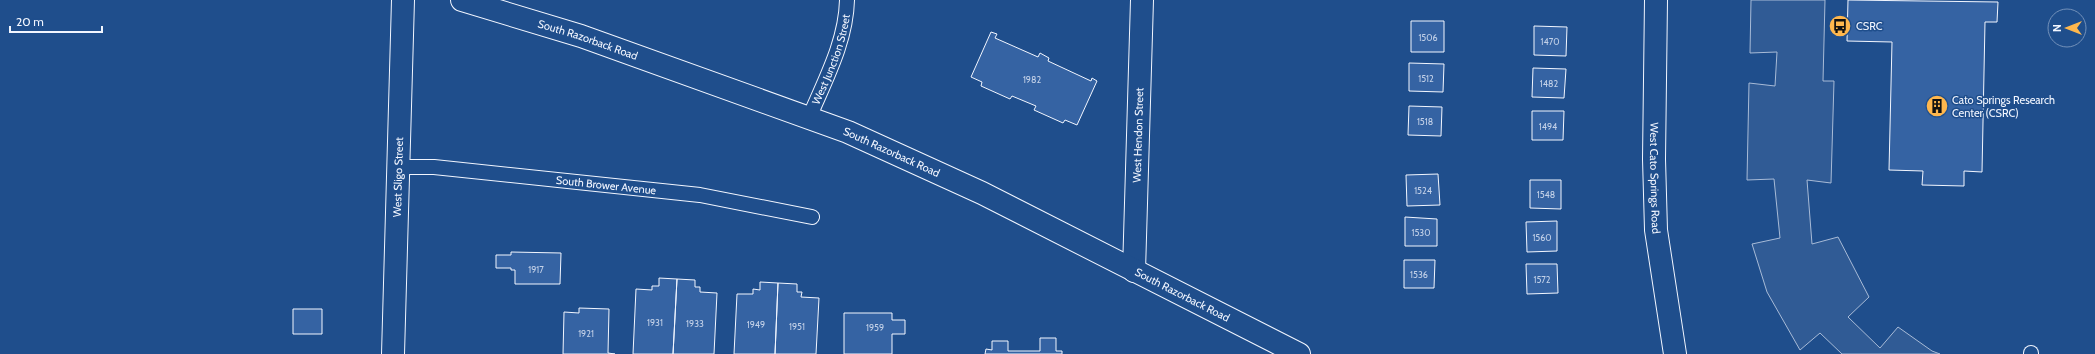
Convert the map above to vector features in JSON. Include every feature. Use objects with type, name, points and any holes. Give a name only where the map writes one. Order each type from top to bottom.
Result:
[{"type":"street","name":"West Sligo Street","points":[[393,354],[403,0]]},
{"type":"street","name":"South Razorback Road","points":[[462,0],[580,36],[848,132],[982,193],[1299,354]]},
{"type":"street","name":"West Hendon Street","points":[[1134,271],[1142,0]]},
{"type":"street","name":"West Cato Springs Road","points":[[1656,0],[1654,159],[1656,230],[1675,354]]},
{"type":"lane","name":"West Junction Street","points":[[808,118],[839,48],[847,12],[847,0]]},
{"type":"lane","name":"South Brower Avenue","points":[[399,167],[434,167],[700,195],[812,217]]},
{"type":"shaded area","points":[[1751,0],[1825,0],[1823,81],[1834,81],[1831,183],[1807,180],[1812,244],[1838,237],[1869,297],[1848,317],[1880,348],[1898,327],[1932,351],[1940,354],[1842,354],[1820,333],[1800,350],[1767,292],[1752,244],[1780,238],[1774,179],[1747,180],[1749,83],[1775,86],[1777,52],[1750,53]]},
{"type":"building","name":"Cato Springs Research Center (CSRC)","points":[[1848,0],[1998,2],[1997,22],[1985,22],[1982,172],[1964,171],[1964,186],[1922,185],[1923,171],[1889,170],[1892,42],[1847,41]]},
{"type":"building","points":[[1411,21],[1444,21],[1444,52],[1411,52]]},
{"type":"building","points":[[1534,26],[1567,27],[1566,56],[1534,55]]},
{"type":"building","points":[[991,32],[997,34],[995,38],[1038,57],[1040,53],[1049,58],[1048,61],[1091,81],[1092,78],[1097,81],[1077,125],[1065,120],[1063,123],[1034,110],[1036,106],[1012,96],[1010,99],[981,86],[982,82],[971,77]]},
{"type":"building","points":[[1409,63],[1444,64],[1443,92],[1409,91]]},
{"type":"building","points":[[1533,68],[1566,69],[1564,98],[1532,97]]},
{"type":"building","points":[[1409,106],[1442,107],[1441,136],[1408,135]]},
{"type":"building","points":[[1532,111],[1564,111],[1563,140],[1532,140]]},
{"type":"building","points":[[1438,174],[1440,205],[1407,206],[1406,175]]},
{"type":"building","points":[[1530,180],[1561,180],[1561,209],[1530,208]]},
{"type":"building","points":[[1405,217],[1437,219],[1437,246],[1405,246]]},
{"type":"building","points":[[1557,221],[1557,251],[1527,252],[1526,222]]},
{"type":"building","points":[[511,252],[561,253],[560,284],[515,284],[515,270],[511,270],[511,268],[496,268],[496,255],[511,255]]},
{"type":"building","points":[[1404,260],[1435,260],[1434,288],[1404,288]]},
{"type":"building","points":[[1526,264],[1557,264],[1558,293],[1527,294]]},
{"type":"building","points":[[659,278],[677,279],[673,354],[633,354],[636,289],[652,290],[652,286],[659,286]]},
{"type":"building","points":[[677,279],[695,280],[695,287],[700,287],[700,292],[717,293],[714,354],[673,354]]},
{"type":"building","points":[[760,282],[778,283],[775,354],[734,354],[737,294],[753,294],[753,289],[760,290]]},
{"type":"building","points":[[778,283],[797,284],[797,292],[802,292],[801,297],[819,298],[816,354],[775,354]]},
{"type":"building","points":[[579,308],[609,309],[608,353],[615,354],[563,354],[564,312],[579,313]]},
{"type":"building","points":[[293,309],[322,309],[322,334],[293,334]]},
{"type":"building","points":[[844,313],[892,313],[892,320],[905,320],[905,334],[892,334],[892,354],[844,354]]},
{"type":"building","points":[[1040,338],[1056,338],[1056,351],[1062,351],[1062,354],[985,354],[986,349],[992,350],[992,341],[1008,341],[1008,351],[1040,351]]},
{"type":"place","name":"CSRC","points":[[1840,26]]},
{"type":"place","name":"Cato Springs Research Center (CSRC)","points":[[1937,106]]}]
